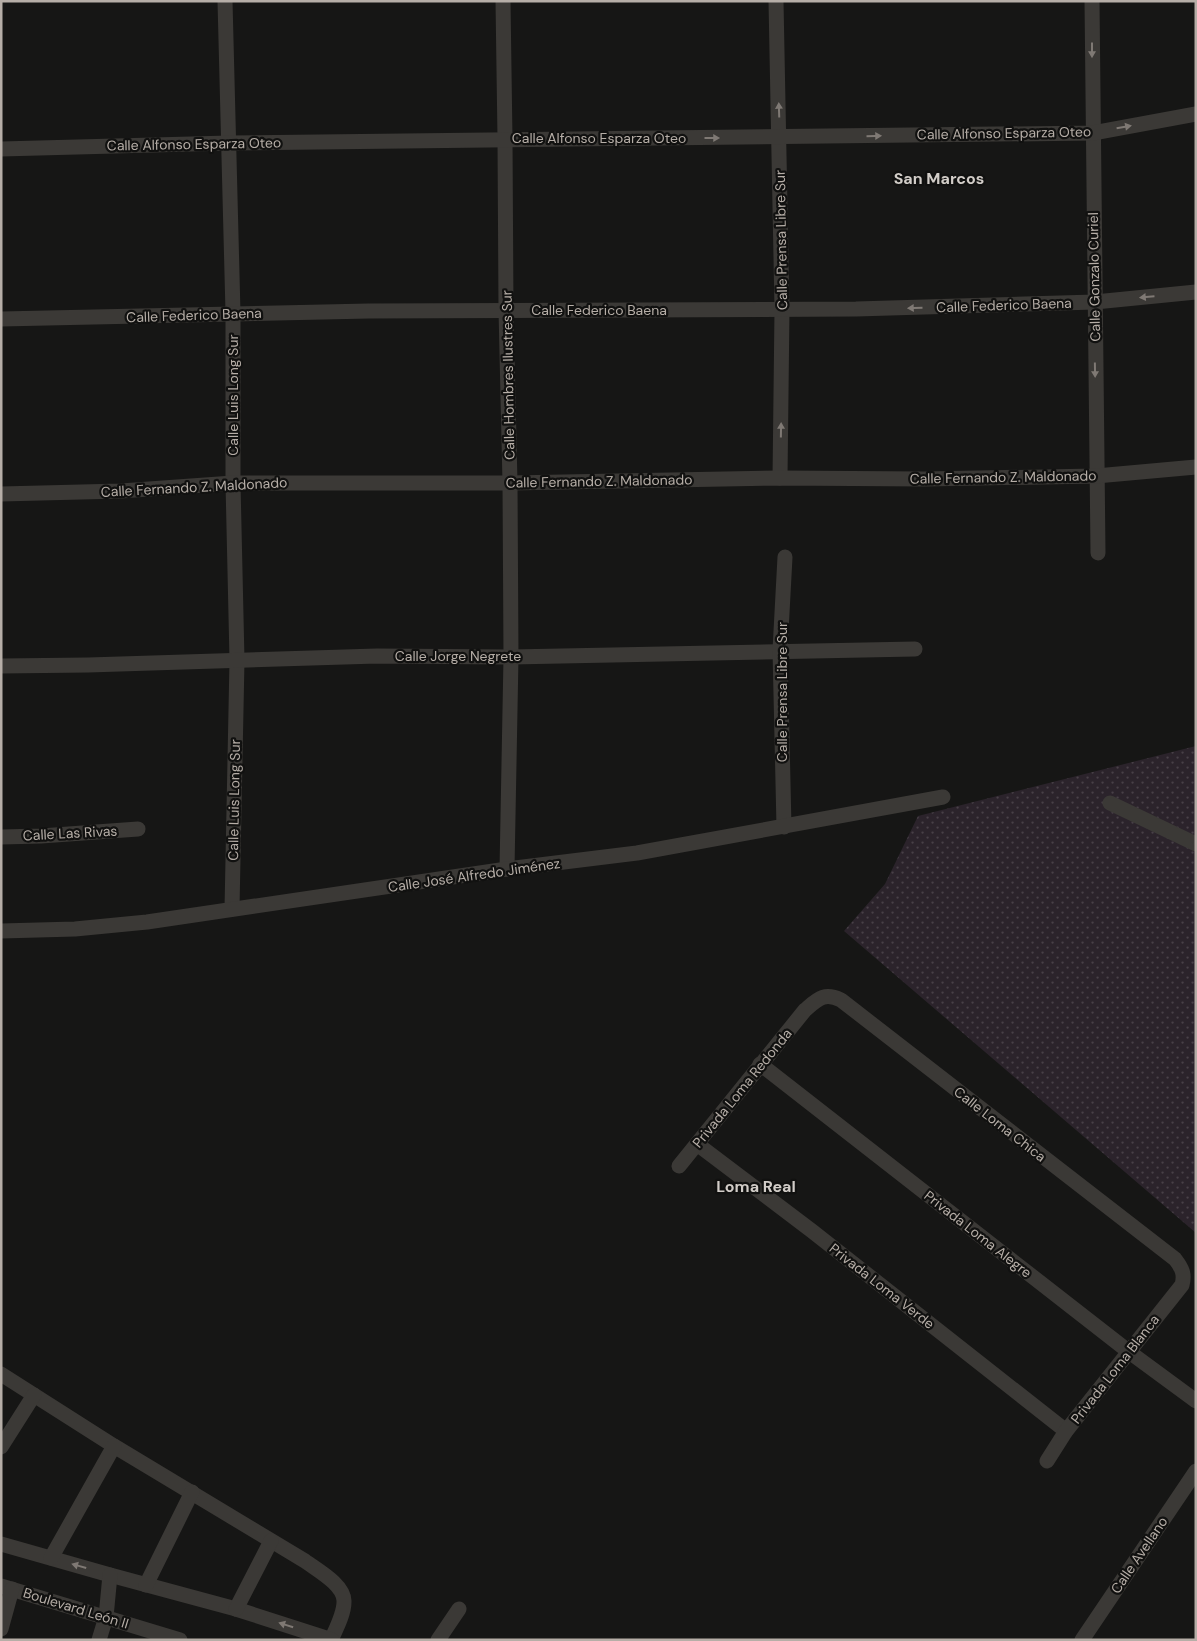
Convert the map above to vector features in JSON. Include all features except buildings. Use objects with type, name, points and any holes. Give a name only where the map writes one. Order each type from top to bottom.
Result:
[{"type":"street","name":"Calle Luis Long Sur","points":[[225,1],[233,313],[233,483],[237,660],[232,909]]},
{"type":"street","name":"Calle Hombres Ilustres Sur","points":[[503,1],[511,657],[507,869]]},
{"type":"street","name":"Calle Prensa Libre Sur","points":[[776,1],[782,309],[780,478]]},
{"type":"street","name":"Calle Gonzalo Curiel","points":[[1092,1],[1098,552]]},
{"type":"street","name":"Calle Alfonso Esparza Oteo","points":[[1,149],[229,143],[1093,132],[1196,114]]},
{"type":"street","name":"Calle Federico Baena","points":[[1,319],[233,313],[506,310],[856,310],[1094,302],[1196,292]]},
{"type":"street","name":"Calle Fernando Z. Maldonado","points":[[1,494],[121,491],[233,483],[510,483],[780,478],[924,480],[1096,476],[1196,467]]},
{"type":"street","name":"Calle Prensa Libre Sur","points":[[784,826],[780,650],[785,557]]},
{"type":"street","name":"Calle Jorge Negrete","points":[[1,666],[377,656],[511,657],[780,650],[916,649]]},
{"type":"street","name":"Calle José Alfredo Jiménez","points":[[1,931],[75,929],[147,922],[507,869],[637,853],[943,797]]},
{"type":"street","points":[[1110,803],[1196,844]]},
{"type":"street","name":"Calle Las Rivas","points":[[1,837],[138,829]]},
{"type":"street","name":"Calle Loma Chica","points":[[806,1010],[824,997],[832,996],[841,1000],[1175,1259],[1181,1266],[1184,1278]]},
{"type":"street","name":"Privada Loma Redonda","points":[[679,1166],[760,1064],[806,1010]]},
{"type":"street","name":"Privada Loma Alegre","points":[[760,1064],[1128,1351],[1196,1401]]},
{"type":"street","name":"Privada Loma Verde","points":[[697,1144],[820,1237],[1066,1431]]},
{"type":"street","name":"Privada Loma Blanca","points":[[1047,1461],[1066,1431],[1182,1285],[1184,1278]]},
{"type":"street","points":[[1,1374],[114,1446],[305,1561],[332,1581],[344,1597],[345,1604],[332,1640],[236,1609],[1,1544]]},
{"type":"street","points":[[1,1447],[34,1394]]},
{"type":"street","points":[[51,1558],[114,1446]]},
{"type":"street","name":"Calle Avellano","points":[[1082,1640],[1196,1471]]},
{"type":"street","points":[[146,1585],[192,1492]]},
{"type":"street","points":[[236,1609],[272,1541]]},
{"type":"street","points":[[99,1640],[106,1617],[110,1575]]},
{"type":"street","points":[[1,1629],[7,1588]]},
{"type":"street","name":"Boulevard León II","points":[[7,1588],[180,1640]]},
{"type":"street","points":[[438,1640],[459,1609]]},
{"type":"shaded area","points":[[1196,746],[1196,1233],[844,931],[885,884],[918,816]]},
{"type":"district","name":"San Marcos","points":[[939,178]]},
{"type":"district","name":"Loma Real","points":[[756,1186]]}]
